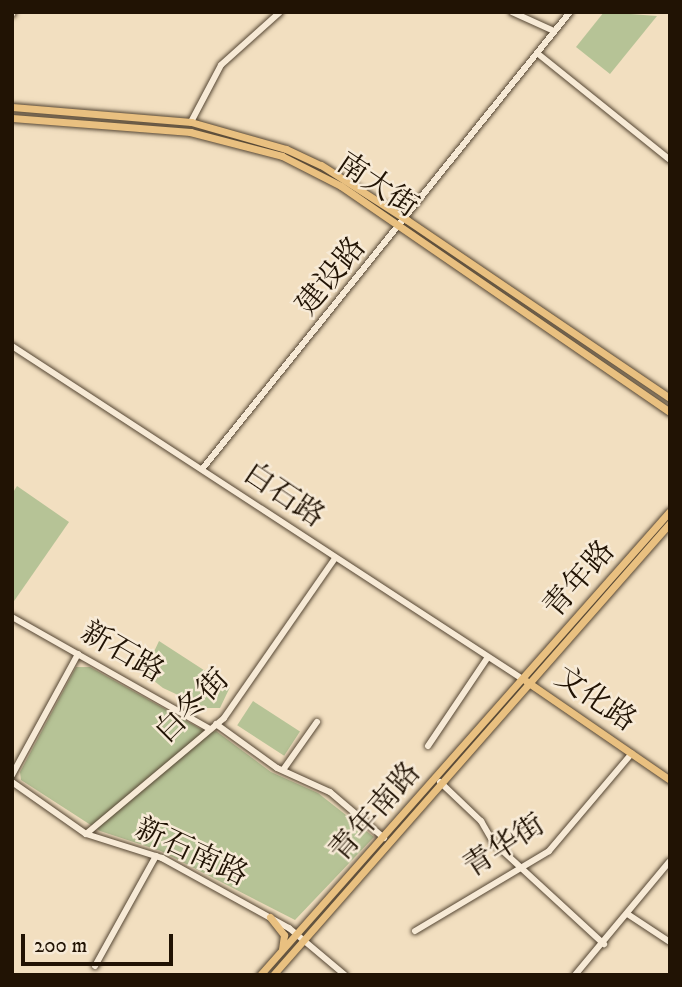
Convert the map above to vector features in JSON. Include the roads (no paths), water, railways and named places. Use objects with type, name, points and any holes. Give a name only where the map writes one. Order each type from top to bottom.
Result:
[{"type":"main road","name":"南大街","points":[[12,107],[191,122],[286,149],[321,165],[407,220],[670,398]]},
{"type":"main road","name":"南大街","points":[[12,118],[190,132],[245,144],[316,172],[670,412]]},
{"type":"main road","name":"青年路","points":[[526,681],[670,511]]},
{"type":"main road","name":"青年路","points":[[526,681],[670,523]]},
{"type":"main road","name":"文化路","points":[[526,681],[670,780]]},
{"type":"main road","name":"青年南路","points":[[260,975],[279,954],[301,937],[526,681]]},
{"type":"main road","name":"青年南路","points":[[273,975],[301,937],[384,838],[526,681]]},
{"type":"main road","points":[[270,917],[285,937],[279,954]]},
{"type":"street","points":[[191,122],[221,65],[280,12]]},
{"type":"street","points":[[512,12],[554,31]]},
{"type":"street","name":"建设路","points":[[203,468],[407,220],[570,12]]},
{"type":"street","points":[[537,53],[668,157]]},
{"type":"street","name":"白石路","points":[[12,346],[526,681]]},
{"type":"street","name":"白冬街","points":[[86,834],[213,726],[277,647],[335,558]]},
{"type":"street","name":"新石路","points":[[12,617],[213,726],[283,770],[330,792],[384,838]]},
{"type":"street","points":[[12,775],[78,654]]},
{"type":"street","points":[[428,746],[488,657]]},
{"type":"street","points":[[283,770],[317,722]]},
{"type":"street","name":"青华街","points":[[415,931],[549,851],[567,834],[632,753]]},
{"type":"street","name":"新石南路","points":[[12,782],[86,834],[156,856],[270,917],[301,937],[345,975]]},
{"type":"street","points":[[440,782],[521,867],[604,944]]},
{"type":"street","points":[[95,966],[156,856]]},
{"type":"street","points":[[575,975],[629,915],[670,861]]},
{"type":"street","points":[[629,915],[670,942]]}]
